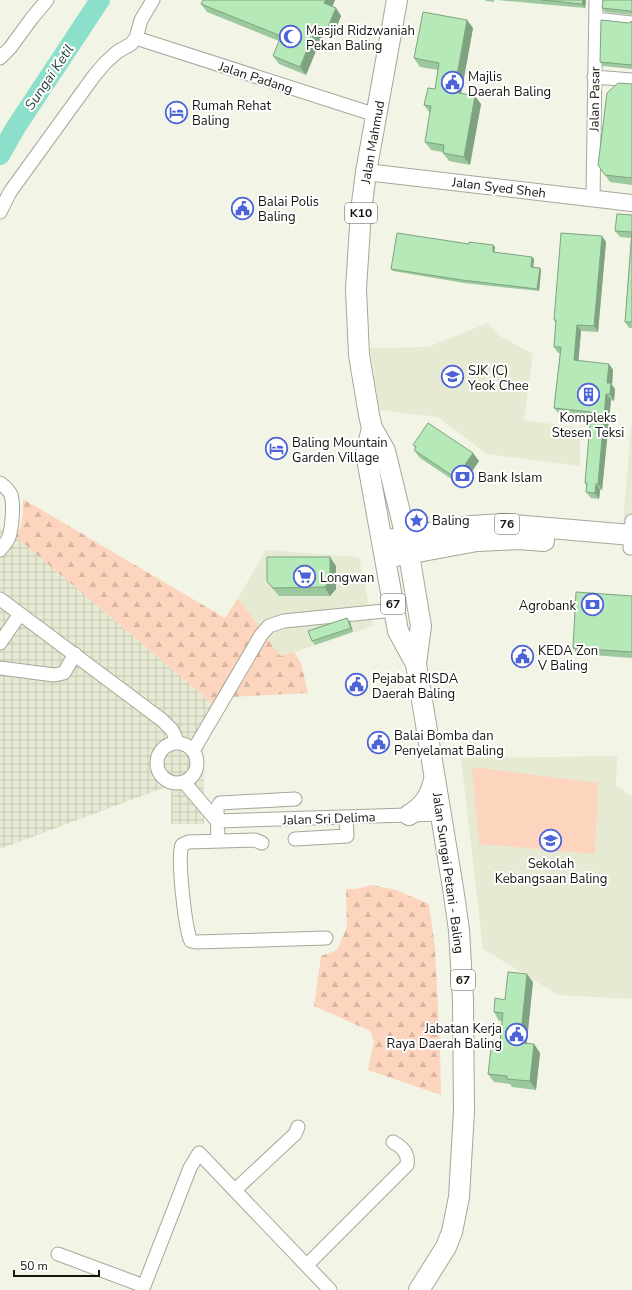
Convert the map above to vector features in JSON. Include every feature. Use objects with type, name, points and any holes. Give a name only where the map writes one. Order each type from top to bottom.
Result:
[{"type":"main road","name":"Jalan Mahmud","points":[[397,0],[366,172],[361,211],[356,289],[359,356],[367,404],[372,428],[385,451],[407,545]]},
{"type":"main road","name":"Jalan Mahmud","points":[[372,428],[366,452],[383,550]]},
{"type":"main road","points":[[398,504],[406,516],[419,528],[430,533]]},
{"type":"main road","name":"76","points":[[407,545],[430,533],[471,526],[503,524],[631,537]]},
{"type":"main road","name":"76","points":[[383,550],[407,545],[477,541],[631,537]]},
{"type":"main road","name":"Jalan Sungai Petani - Baling","points":[[407,545],[421,626],[416,664],[453,888],[462,965],[464,1111],[459,1197],[452,1232],[446,1247],[419,1290]]},
{"type":"main road","name":"Jalan Sungai Petani - Baling","points":[[383,550],[398,630],[416,664]]},
{"type":"main road","points":[[409,815],[418,810],[427,799],[432,790],[434,779]]},
{"type":"street","points":[[0,58],[10,48],[47,0]]},
{"type":"street","points":[[0,212],[10,192],[94,76],[117,52],[132,44],[136,38],[141,20],[153,0]]},
{"type":"street","name":"Jalan Pasar","points":[[593,198],[596,0]]},
{"type":"street","points":[[595,17],[632,21]]},
{"type":"street","name":"Jalan Padang","points":[[136,38],[376,115]]},
{"type":"street","points":[[594,77],[632,80]]},
{"type":"street","name":"Jalan Syed Sheh","points":[[366,172],[632,203]]},
{"type":"street","points":[[0,483],[11,495],[12,510],[11,530],[8,538],[0,550]]},
{"type":"street","points":[[0,599],[162,720],[172,730],[178,743]]},
{"type":"street","points":[[193,751],[261,635],[269,626],[284,621],[394,610]]},
{"type":"street","points":[[0,643],[20,614]]},
{"type":"street","points":[[0,668],[54,674],[64,673],[75,654]]},
{"type":"street","points":[[178,743],[189,746],[193,751],[196,756],[197,769],[190,779],[184,782],[173,783],[163,778],[157,768],[158,757],[160,752],[168,745],[178,743]]},
{"type":"street","points":[[184,782],[217,821]]},
{"type":"street","points":[[218,842],[217,806],[222,802],[295,799]]},
{"type":"street","name":"Jalan Sri Delima","points":[[217,821],[440,814]]},
{"type":"street","points":[[294,839],[347,836],[346,817]]},
{"type":"street","points":[[262,843],[255,840],[188,842],[182,845],[181,877],[189,936],[191,941],[326,938]]},
{"type":"street","points":[[235,1190],[295,1134],[298,1127]]},
{"type":"street","points":[[307,1266],[407,1165],[407,1154],[397,1144],[392,1142]]},
{"type":"street","points":[[58,1254],[144,1288],[190,1168],[199,1153],[330,1290]]},
{"type":"shaded area","name":"SJK (C) Yeok Chee","points":[[488,323],[498,335],[533,354],[524,420],[580,428],[580,466],[487,454],[438,417],[379,410],[370,348],[428,347]]},
{"type":"shaded area","points":[[632,417],[632,525],[623,524]]},
{"type":"shaded area","points":[[0,528],[16,537],[219,709],[203,735],[204,824],[171,824],[171,785],[0,849]]},
{"type":"shaded area","points":[[266,550],[359,557],[373,626],[280,657],[238,598]]},
{"type":"shaded area","name":"Sekolah Kebangsaan Baling","points":[[617,756],[616,786],[632,796],[631,999],[558,995],[483,949],[461,758]]},
{"type":"green space","points":[[23,499],[225,618],[238,598],[280,656],[294,652],[301,663],[308,693],[229,697],[219,709],[16,537],[23,514]]},
{"type":"green space","points":[[472,767],[598,783],[595,854],[479,844]]},
{"type":"green space","points":[[371,885],[396,890],[429,904],[435,948],[441,1095],[368,1070],[374,1041],[370,1031],[314,1006],[321,956],[337,950],[347,927],[346,889],[356,889]]},
{"type":"building","name":"Masjid Ridzwaniah Pekan Baling","points":[[203,0],[326,0],[324,3],[336,8],[327,29],[317,26],[300,67],[273,56],[281,36],[201,4]]},
{"type":"building","points":[[542,0],[583,0],[582,4]]},
{"type":"building","points":[[603,0],[632,0],[632,12],[602,8]]},
{"type":"building","name":"Majlis Daerah Baling","points":[[423,12],[467,20],[454,92],[475,96],[464,157],[443,153],[444,145],[425,142],[431,106],[424,105],[428,88],[435,89],[439,63],[414,58]]},
{"type":"building","points":[[601,20],[629,23],[632,21],[632,65],[600,62]]},
{"type":"building","points":[[618,83],[632,84],[632,178],[605,175],[598,165],[607,93]]},
{"type":"building","points":[[617,214],[632,215],[632,232],[615,231]]},
{"type":"building","points":[[632,232],[632,322],[625,322]]},
{"type":"building","points":[[397,233],[469,244],[469,242],[493,245],[493,252],[532,257],[531,267],[540,268],[537,289],[462,280],[391,269]]},
{"type":"building","points":[[561,233],[602,236],[594,326],[577,325],[574,360],[609,364],[607,383],[611,383],[610,394],[606,394],[598,484],[596,484],[595,493],[586,492],[587,483],[585,483],[591,412],[554,408],[561,347],[554,347],[556,320],[554,320]]},
{"type":"building","points":[[428,423],[473,453],[458,475],[455,473],[453,476],[414,450],[416,447],[413,445]]},
{"type":"building","name":"Longwan","points":[[267,557],[330,557],[330,580],[325,587],[273,588],[267,581]]},
{"type":"building","points":[[576,592],[632,596],[632,652],[573,648]]},
{"type":"building","points":[[347,618],[351,628],[312,641],[308,631]]},
{"type":"building","name":"Jabatan Kerja Raya Daerah Baling","points":[[508,972],[527,974],[520,1043],[534,1044],[530,1081],[507,1079],[507,1076],[488,1074],[492,1040],[500,1041],[503,1013],[494,1012],[495,998],[505,1000]]},
{"type":"waterway","name":"Sungai Ketil","points":[[0,155],[16,127],[100,0]]},
{"type":"place","name":"Masjid Ridzwaniah Pekan Baling","points":[[291,37]]},
{"type":"place","name":"Majlis Daerah Baling","points":[[453,83]]},
{"type":"place","name":"Rumah Rehat Baling","points":[[176,112]]},
{"type":"place","name":"Balai Polis Baling","points":[[243,208]]},
{"type":"place","name":"SJK (C) Yeok Chee","points":[[452,377]]},
{"type":"place","name":"Kompleks Stesen Teksi","points":[[588,395]]},
{"type":"place","name":"Baling Mountain Garden Village","points":[[277,449]]},
{"type":"place","name":"Bank Islam","points":[[462,477]]},
{"type":"place","name":"Baling","points":[[417,520]]},
{"type":"place","name":"Longwan","points":[[304,577]]},
{"type":"place","name":"Agrobank","points":[[592,605]]},
{"type":"place","name":"KEDA Zon V Baling","points":[[522,657]]},
{"type":"place","name":"Pejabat RISDA Daerah Baling","points":[[357,685]]},
{"type":"place","name":"Balai Bomba dan Penyelamat Baling","points":[[378,742]]},
{"type":"place","name":"Sekolah Kebangsaan Baling","points":[[551,841]]},
{"type":"place","name":"Jabatan Kerja Raya Daerah Baling","points":[[517,1035]]}]
